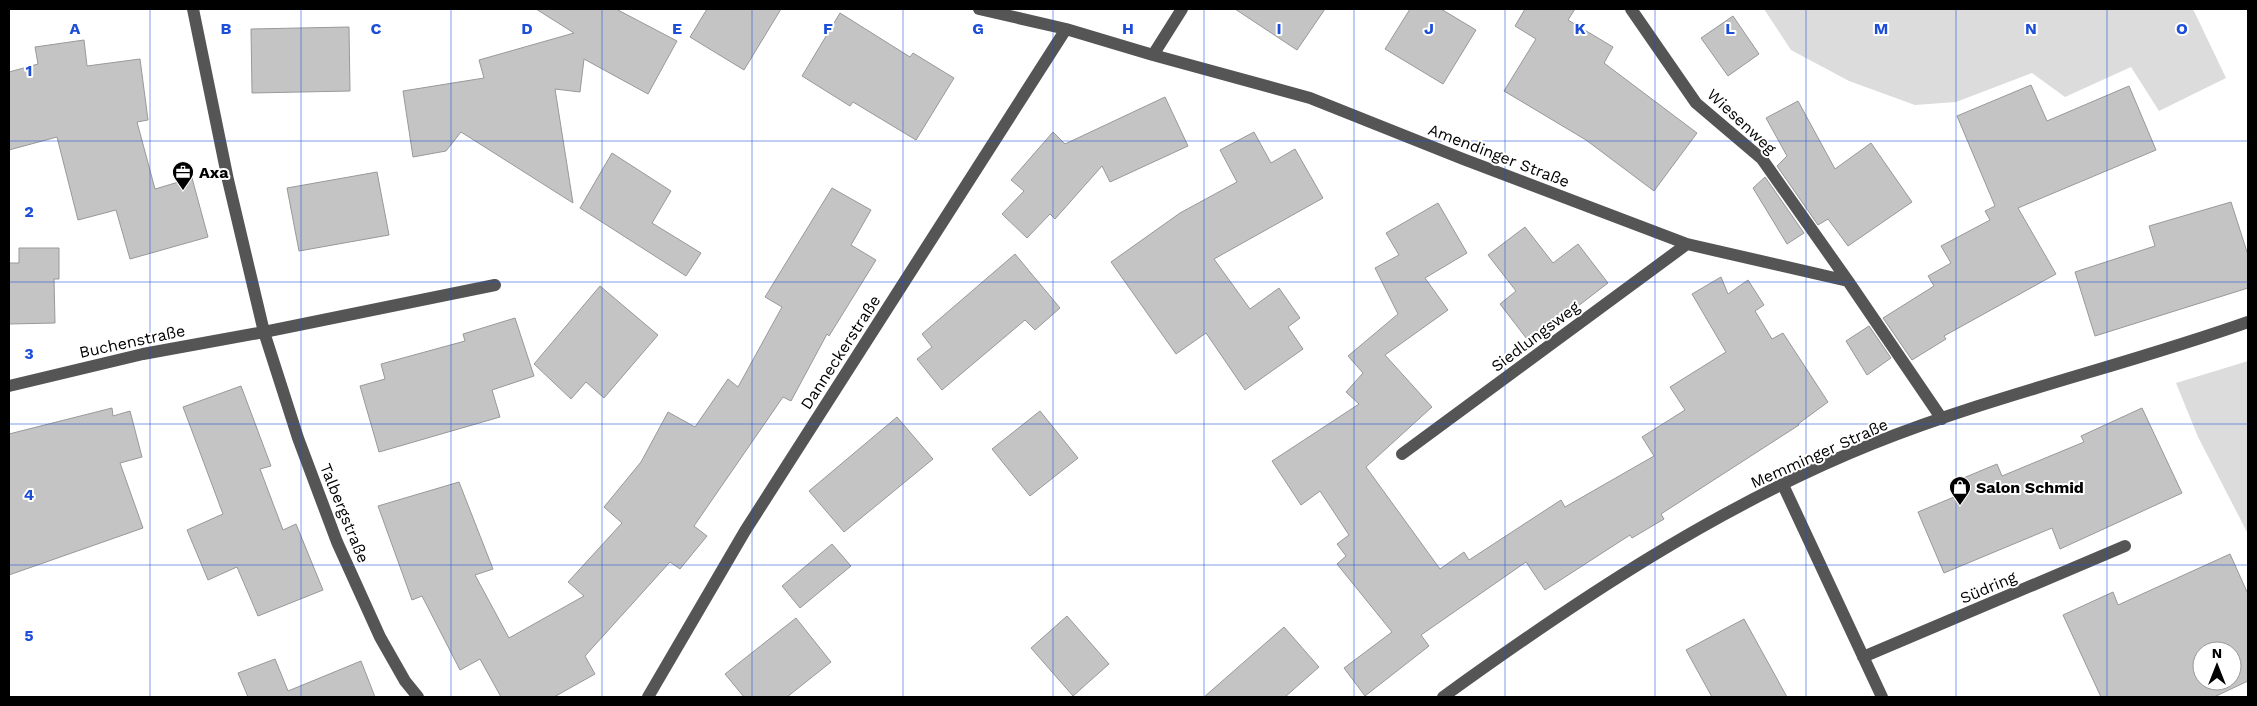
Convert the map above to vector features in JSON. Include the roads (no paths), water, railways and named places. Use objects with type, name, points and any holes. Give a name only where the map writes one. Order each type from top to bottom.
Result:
[{"type":"street","name":"Talbergstraße","points":[[193,9],[228,180],[264,332],[298,438],[338,542],[380,637],[406,681],[418,697]]},
{"type":"street","name":"Amendinger Straße","points":[[978,9],[1066,29],[1310,98],[1463,159],[1687,244],[1848,282]]},
{"type":"street","points":[[1153,55],[1182,9]]},
{"type":"street","name":"Wiesenweg","points":[[1631,9],[1696,103],[1762,159],[1848,282]]},
{"type":"street","name":"Danneckerstraße","points":[[648,697],[745,531],[1066,29]]},
{"type":"street","name":"Siedlungsweg","points":[[1402,454],[1687,244]]},
{"type":"street","points":[[1848,282],[1942,419]]},
{"type":"street","points":[[264,332],[495,285]]},
{"type":"street","name":"Memminger Straße","points":[[1443,697],[1522,640],[1657,554],[1726,514],[1783,485],[1872,444],[1942,419],[2248,322]]},
{"type":"street","name":"Buchenstraße","points":[[9,386],[143,354],[264,332]]},
{"type":"street","points":[[1783,485],[1882,697]]},
{"type":"street","name":"Südring","points":[[1863,657],[2125,546]]},
{"type":"place","name":"Axa","points":[[183,191]]},
{"type":"place","name":"Salon Schmid","points":[[1960,506]]}]
